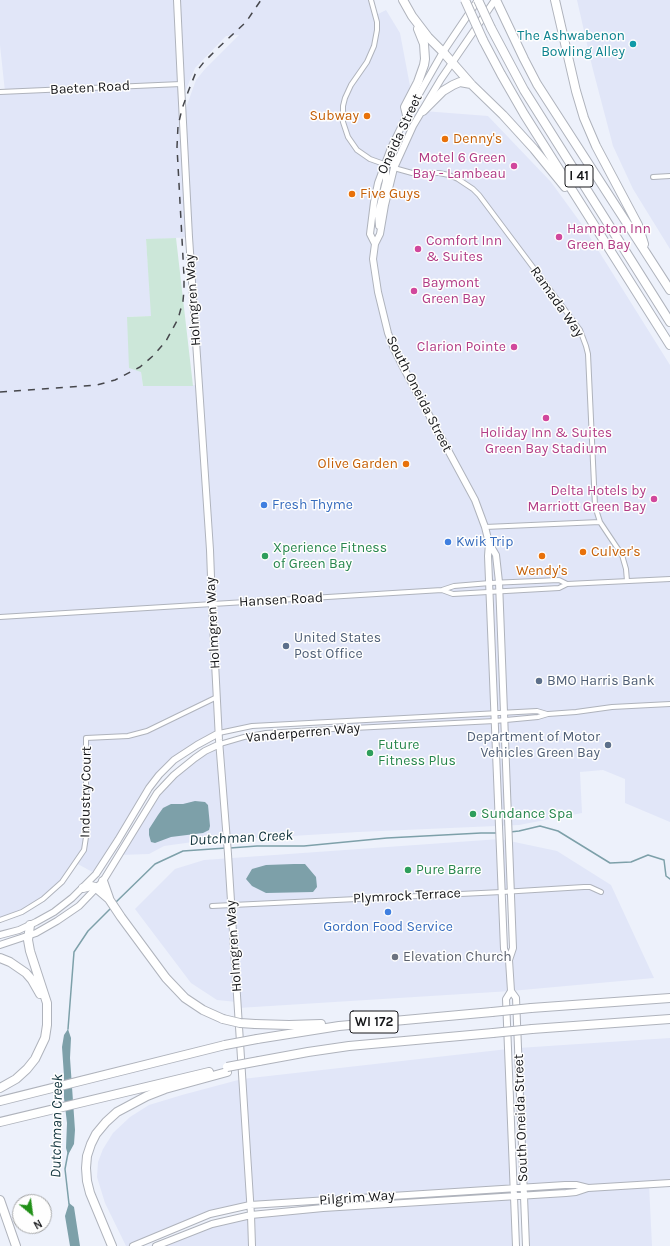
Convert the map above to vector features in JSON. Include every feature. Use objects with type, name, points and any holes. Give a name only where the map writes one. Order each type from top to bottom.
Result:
[{"type":"highway","points":[[403,0],[412,16],[424,44],[425,59],[418,82],[405,107],[407,115]]},
{"type":"highway","points":[[465,0],[498,70],[524,114],[670,345]]},
{"type":"highway","name":"I 41","points":[[478,0],[524,90],[670,322]]},
{"type":"highway","name":"I 41","points":[[496,0],[537,84],[670,290]]},
{"type":"highway","points":[[556,0],[576,91],[584,118],[596,146],[638,225],[646,252]]},
{"type":"highway","points":[[412,16],[428,37],[471,84],[503,114],[539,154],[572,197],[604,246],[612,253]]},
{"type":"highway","points":[[423,111],[443,91],[453,85],[460,82],[471,84]]},
{"type":"highway","points":[[103,880],[109,899]]},
{"type":"highway","points":[[83,888],[91,886],[97,888],[109,899],[166,978],[185,998],[203,1010],[223,1019],[240,1023],[289,1025],[314,1024],[339,1026]]},
{"type":"highway","points":[[0,1088],[16,1079],[27,1069],[35,1059],[45,1038],[47,1025],[47,1003],[30,951],[28,936],[30,925]]},
{"type":"highway","points":[[0,958],[18,967],[32,980],[39,992],[46,1012]]},
{"type":"highway","points":[[655,999],[670,992]]},
{"type":"highway","name":"WI 172","points":[[0,1101],[225,1045],[339,1026],[531,1008],[670,998]]},
{"type":"highway","name":"WI 172","points":[[0,1122],[227,1070],[256,1061],[308,1052],[350,1046],[532,1029],[670,1019]]},
{"type":"highway","points":[[112,1246],[90,1193],[87,1181],[87,1156],[96,1134],[117,1112],[147,1096],[227,1070]]},
{"type":"highway","points":[[0,1200],[16,1246]]},
{"type":"street","name":"Holmgren Way","points":[[178,0],[181,84],[193,299],[210,550],[219,734],[228,854],[252,1246]]},
{"type":"street","points":[[371,0],[377,22],[374,46],[367,62],[351,85],[345,98],[343,106],[343,122],[348,137],[357,150],[370,160],[384,164],[386,168],[386,181],[378,214],[380,234]]},
{"type":"street","name":"Oneida Street","points":[[375,244],[370,234],[377,189],[384,164],[407,115],[443,52],[478,0]]},
{"type":"street","name":"South Oneida Street","points":[[496,0],[441,79],[413,126],[394,168],[380,234],[375,244],[373,259],[378,292],[390,340],[475,500],[485,527],[489,544],[488,556],[504,949],[509,960]]},
{"type":"street","name":"Baeten Road","points":[[0,92],[181,84]]},
{"type":"street","points":[[394,168],[393,154],[404,127],[407,115]]},
{"type":"street","name":"Ramada Way","points":[[394,168],[412,173],[439,173],[448,175],[458,179],[473,189],[580,330],[588,354],[594,498],[596,510],[600,522],[622,555],[626,569],[626,581]]},
{"type":"street","points":[[653,177],[670,176]]},
{"type":"street","points":[[485,527],[600,522]]},
{"type":"street","name":"South Oneida Street","points":[[489,544],[496,555],[499,582],[509,828],[513,948],[509,960],[510,991],[506,999],[516,1246]]},
{"type":"street","name":"Hansen Road","points":[[442,590],[453,594],[499,592],[559,588],[567,584],[670,579]]},
{"type":"street","name":"Hansen Road","points":[[0,617],[442,590],[454,586],[499,582],[559,580],[567,584]]},
{"type":"street","name":"Industry Court","points":[[0,920],[22,912],[43,899],[62,882],[84,850],[86,837],[86,738],[128,736],[147,731],[218,696]]},
{"type":"street","name":"Vanderperren Way","points":[[0,945],[28,936],[48,927],[78,906],[97,888],[103,880],[157,793],[174,775],[195,758],[205,751],[220,744],[244,737],[266,734],[313,730],[495,721],[612,707],[670,704]]},
{"type":"street","name":"Vanderperren Way","points":[[0,935],[30,925],[59,908],[83,888],[118,840],[149,788],[159,775],[174,760],[197,745],[219,734],[252,726],[538,711],[548,714]]},
{"type":"street","name":"Plymrock Terrace","points":[[212,906],[502,892],[584,886],[601,892]]},
{"type":"street","name":"South Oneida Street","points":[[510,991],[516,998],[526,1246]]},
{"type":"street","name":"Pilgrim Way","points":[[156,1246],[212,1224],[251,1214],[576,1192],[588,1188],[670,1183]]},
{"type":"street","name":"Pilgrim Way","points":[[133,1246],[210,1214],[250,1204],[523,1187],[576,1185],[588,1188]]},
{"type":"shaded area","points":[[0,0],[371,0],[376,15],[386,10],[400,33],[410,86],[403,121],[384,164],[370,234],[375,244],[394,168],[423,111],[488,116],[551,182],[583,226],[670,365],[670,822],[625,803],[625,779],[603,770],[580,772],[582,813],[519,825],[358,832],[193,842],[164,846],[149,854],[119,855],[157,793],[205,751],[244,737],[350,727],[349,722],[252,726],[219,734],[197,745],[159,775],[96,874],[76,863],[62,882],[33,906],[0,920],[0,92],[5,92],[0,45]],"holes":[[[239,35],[196,80],[183,116],[182,99],[195,68],[226,36]],[[189,237],[199,385],[143,386],[141,371],[127,317],[152,316],[146,240]]]},
{"type":"shaded area","points":[[577,0],[670,0],[670,249],[633,189],[613,146],[592,66]]},
{"type":"shaded area","points":[[195,801],[205,802],[208,805],[209,830],[203,833],[171,837],[155,843],[151,842],[149,829],[163,808],[171,804],[183,804]]},
{"type":"shaded area","points":[[500,839],[557,851],[611,885],[654,978],[511,991],[238,1008],[237,1002],[217,1000],[191,983],[135,909],[175,869],[204,860]],"holes":[[[511,891],[513,948],[509,959],[504,949],[503,892]]]},
{"type":"shaded area","points":[[305,864],[316,877],[317,887],[313,892],[266,893],[252,886],[246,879],[252,869],[266,865]]},
{"type":"shaded area","points":[[68,1029],[71,1038],[70,1058],[75,1130],[74,1144],[68,1155],[66,1148],[67,1123],[64,1098],[62,1047],[64,1035]]},
{"type":"shaded area","points":[[670,1038],[670,1183],[649,1184],[652,1246],[526,1246],[518,1048]]},
{"type":"shaded area","points":[[508,1049],[514,1188],[250,1205],[210,1214],[133,1246],[126,1246],[105,1203],[97,1177],[98,1162],[103,1149],[113,1133],[130,1117],[149,1105],[242,1079]]},
{"type":"shaded area","points":[[514,1196],[516,1246],[156,1246],[212,1224],[251,1215]]},
{"type":"shaded area","points":[[69,1203],[74,1207],[80,1246],[70,1246],[65,1216]]},
{"type":"green space","points":[[176,238],[193,386],[143,386],[141,372],[129,368],[127,317],[151,316],[146,239]]},
{"type":"waterway","name":"Dutchman Creek","points":[[510,832],[540,826],[558,831],[610,863],[631,862],[648,855],[664,860],[666,876],[670,879]]},
{"type":"waterway","name":"Dutchman Creek","points":[[230,848],[257,846],[304,846],[387,838],[498,833]]},
{"type":"waterway","name":"Dutchman Creek","points":[[115,903],[155,864],[183,851],[226,848]]},
{"type":"waterway","name":"Dutchman Creek","points":[[68,1029],[74,952],[88,931],[111,908]]},
{"type":"waterway","name":"Dutchman Creek","points":[[68,1153],[65,1169],[69,1204]]},
{"type":"railway","points":[[0,392],[97,385],[115,380],[140,367],[154,355],[166,341],[178,319],[183,301],[184,290],[177,147],[178,126],[182,109],[196,72],[204,62],[246,22],[261,0]]},
{"type":"place","name":"The Ashwabenon Bowling Alley","points":[[633,44]]},
{"type":"place","name":"Subway","points":[[367,116]]},
{"type":"place","name":"Denny's","points":[[445,139]]},
{"type":"place","name":"Motel 6 Green Bay - Lambeau","points":[[514,166]]},
{"type":"place","name":"Five Guys","points":[[352,194]]},
{"type":"place","name":"Hampton Inn Green Bay","points":[[559,237]]},
{"type":"place","name":"Comfort Inn & Suites","points":[[418,249]]},
{"type":"place","name":"Baymont Green Bay","points":[[414,291]]},
{"type":"place","name":"Clarion Pointe","points":[[514,347]]},
{"type":"place","name":"Holiday Inn & Suites Green Bay Stadium","points":[[546,418]]},
{"type":"place","name":"Olive Garden","points":[[406,464]]},
{"type":"place","name":"Delta Hotels by Marriott Green Bay","points":[[654,499]]},
{"type":"place","name":"Fresh Thyme","points":[[264,505]]},
{"type":"place","name":"Kwik Trip","points":[[448,542]]},
{"type":"place","name":"Culver's","points":[[583,552]]},
{"type":"place","name":"Xperience Fitness of Green Bay","points":[[265,556]]},
{"type":"place","name":"Wendy's","points":[[542,556]]},
{"type":"place","name":"United States Post Office","points":[[286,646]]},
{"type":"place","name":"BMO Harris Bank","points":[[539,681]]},
{"type":"place","name":"Department of Motor Vehicles Green Bay","points":[[608,745]]},
{"type":"place","name":"Future Fitness Plus","points":[[370,753]]},
{"type":"place","name":"Sundance Spa","points":[[473,814]]},
{"type":"place","name":"Pure Barre","points":[[408,870]]},
{"type":"place","name":"Gordon Food Service","points":[[388,912]]},
{"type":"place","name":"Elevation Church","points":[[395,957]]}]
